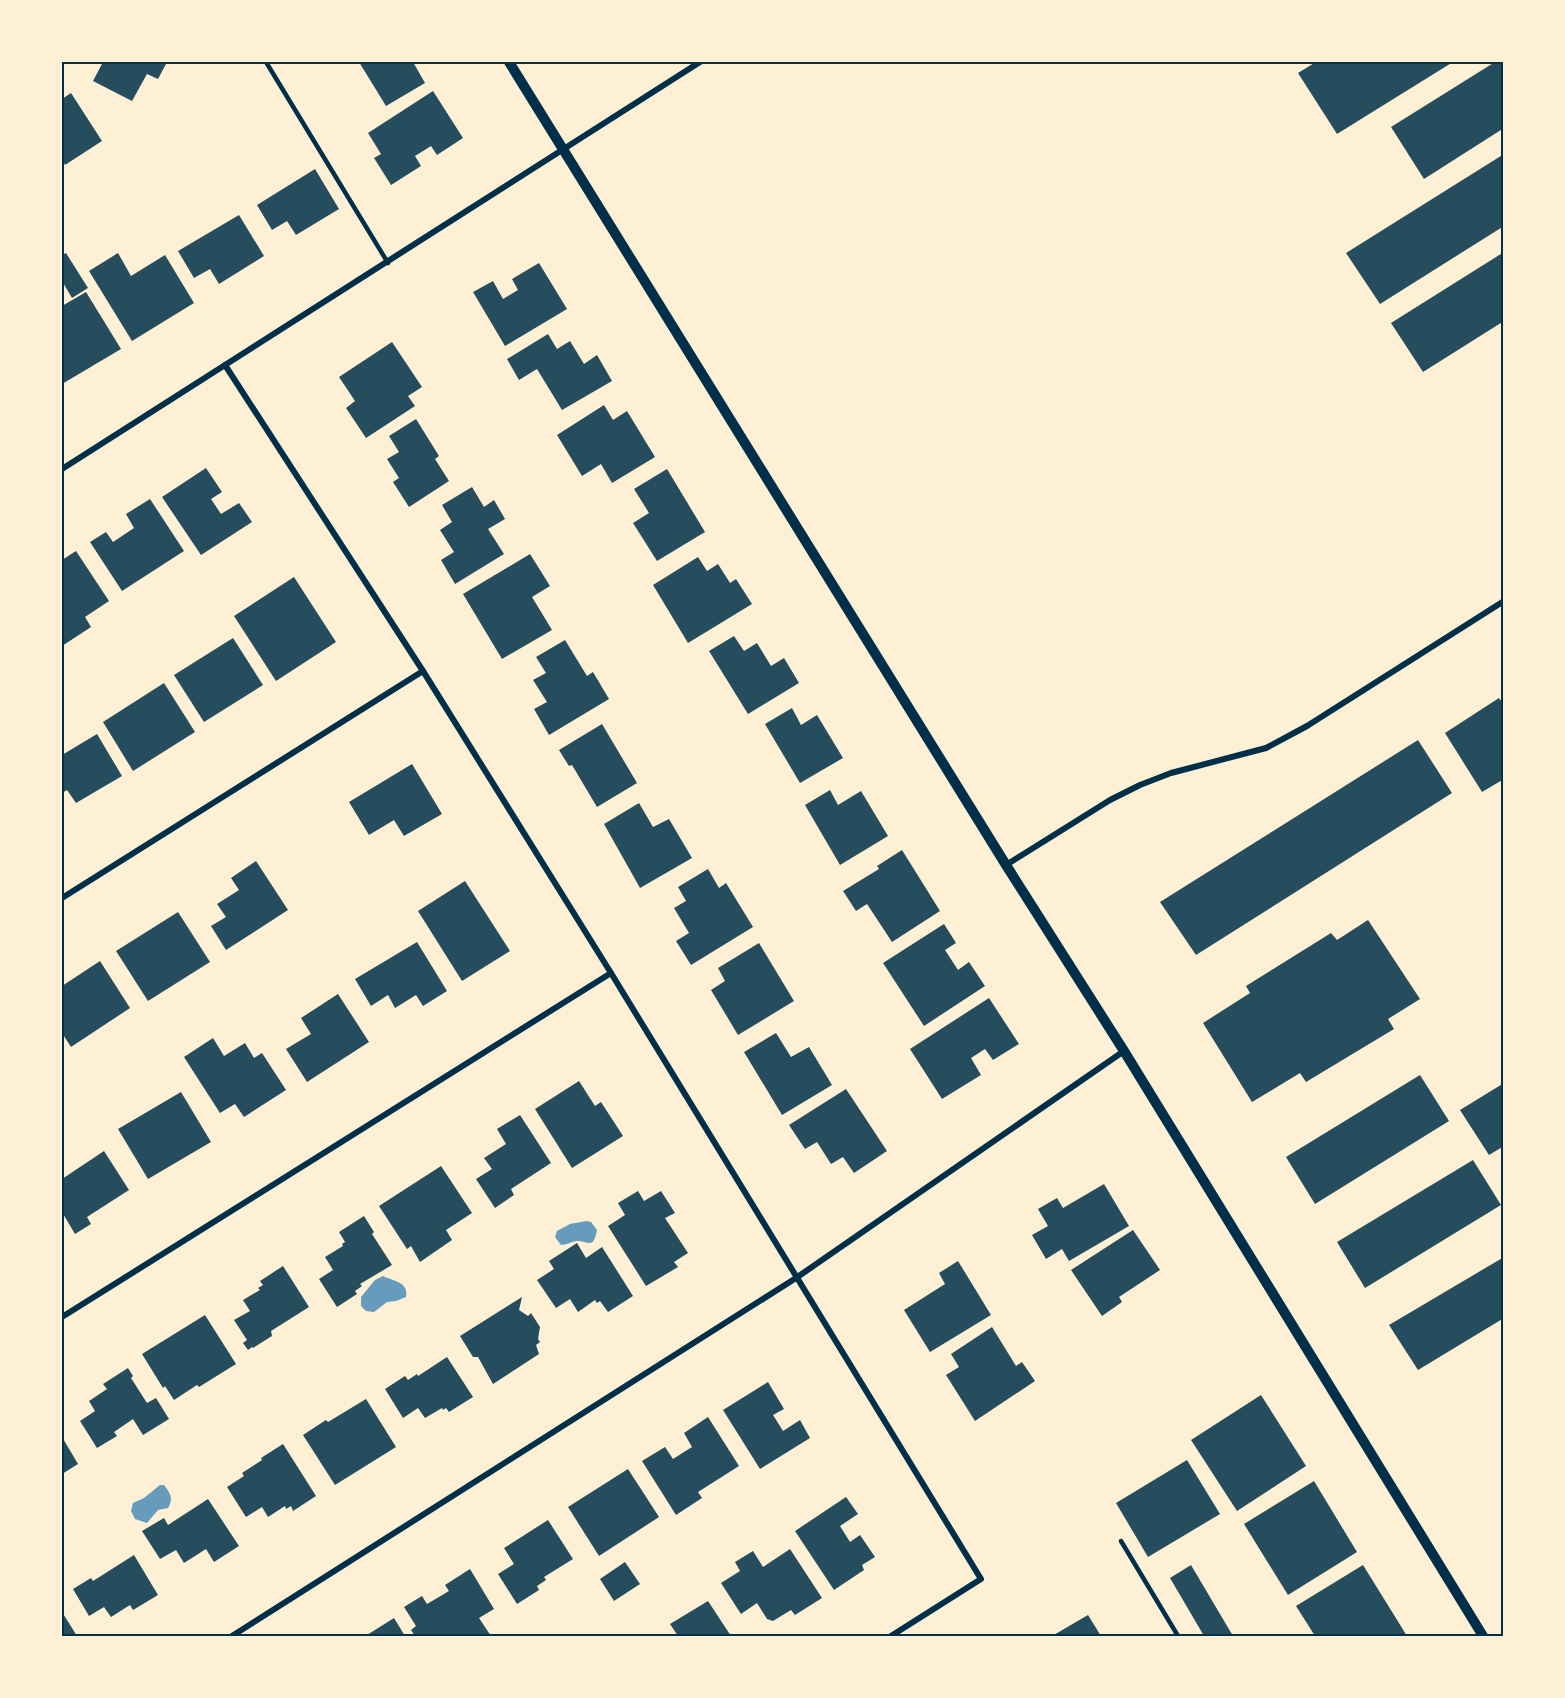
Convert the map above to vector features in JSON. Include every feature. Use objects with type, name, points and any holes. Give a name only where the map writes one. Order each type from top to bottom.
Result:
[{"type":"street","points":[[509,62],[1005,865],[1124,1051],[1484,1636]]},
{"type":"street","points":[[62,470],[700,62]]},
{"type":"street","points":[[225,365],[423,671],[611,973],[981,1579],[891,1636]]},
{"type":"street","points":[[1005,865],[1110,800],[1140,785],[1171,773],[1266,748],[1307,726],[1503,601]]},
{"type":"street","points":[[62,898],[423,671]]},
{"type":"street","points":[[62,1317],[611,973]]},
{"type":"street","points":[[232,1636],[796,1278],[1124,1051]]},
{"type":"lane","points":[[266,62],[388,263]]},
{"type":"lane","points":[[1121,1541],[1178,1636]]},
{"type":"water","points":[[591,1222],[597,1230],[592,1242],[576,1241],[561,1245],[555,1237],[557,1231],[570,1224]]},
{"type":"water","points":[[383,1276],[403,1285],[406,1297],[387,1302],[374,1312],[366,1311],[361,1306],[361,1297],[375,1280]]},
{"type":"water","points":[[160,1485],[164,1485],[170,1496],[171,1501],[168,1508],[158,1510],[147,1523],[135,1519],[131,1511],[133,1503],[144,1498]]},
{"type":"building","points":[[103,62],[167,62],[158,79],[147,74],[132,101],[93,81]]},
{"type":"building","points":[[359,62],[413,62],[425,83],[386,106]]},
{"type":"building","points":[[1316,62],[1453,62],[1337,134],[1298,73]]},
{"type":"building","points":[[1495,62],[1504,62],[1504,128],[1424,179],[1391,127]]},
{"type":"building","points":[[433,91],[463,138],[437,155],[431,146],[415,156],[421,166],[391,185],[374,158],[381,154],[368,133]]},
{"type":"building","points":[[71,93],[102,141],[65,165],[62,159],[62,99]]},
{"type":"building","points":[[1504,154],[1504,226],[1380,304],[1346,253]]},
{"type":"building","points":[[315,169],[339,209],[296,235],[287,221],[272,230],[257,205]]},
{"type":"building","points":[[239,215],[264,256],[219,284],[210,269],[194,278],[178,251]]},
{"type":"building","points":[[1504,252],[1504,321],[1423,372],[1391,323]]},
{"type":"building","points":[[66,253],[88,288],[72,298],[62,281],[62,255]]},
{"type":"building","points":[[118,253],[131,276],[165,255],[194,303],[132,341],[89,271]]},
{"type":"building","points":[[539,263],[567,309],[505,346],[473,292],[493,281],[503,299],[518,290],[512,279]]},
{"type":"building","points":[[86,292],[121,349],[62,384],[62,306]]},
{"type":"building","points":[[548,334],[557,349],[570,341],[584,364],[597,355],[612,381],[562,410],[537,369],[519,380],[507,359]]},
{"type":"building","points":[[392,342],[422,387],[408,396],[415,406],[366,438],[346,408],[355,401],[339,377]]},
{"type":"building","points":[[604,405],[613,420],[627,411],[655,457],[612,483],[601,464],[582,476],[557,435]]},
{"type":"building","points":[[416,419],[439,456],[435,459],[449,481],[409,507],[393,482],[399,478],[387,459],[399,452],[389,436]]},
{"type":"building","points":[[206,468],[222,492],[211,499],[221,514],[239,503],[252,522],[201,555],[162,497]]},
{"type":"building","points":[[667,469],[705,532],[657,561],[633,523],[649,513],[634,489]]},
{"type":"building","points":[[472,487],[484,507],[494,500],[505,519],[488,529],[504,554],[455,584],[441,560],[454,552],[440,530],[452,522],[442,505]]},
{"type":"building","points":[[150,499],[184,551],[122,591],[90,542],[106,532],[113,542],[134,528],[126,514]]},
{"type":"building","points":[[76,551],[109,601],[85,617],[91,627],[62,646],[62,560]]},
{"type":"building","points":[[530,554],[550,586],[532,597],[552,630],[502,659],[463,594]]},
{"type":"building","points":[[698,557],[707,571],[718,564],[730,583],[736,579],[752,604],[688,643],[653,585]]},
{"type":"building","points":[[294,577],[336,642],[276,681],[234,616]]},
{"type":"building","points":[[734,636],[744,651],[757,643],[771,666],[784,658],[799,683],[748,714],[709,651]]},
{"type":"building","points":[[233,638],[263,685],[204,722],[174,675]]},
{"type":"building","points":[[565,640],[587,676],[593,672],[609,699],[549,735],[534,709],[547,702],[533,680],[546,673],[536,657]]},
{"type":"building","points":[[164,683],[195,732],[133,771],[103,722]]},
{"type":"building","points":[[1499,698],[1504,705],[1504,779],[1482,792],[1445,733]]},
{"type":"building","points":[[792,708],[801,725],[817,715],[843,758],[800,783],[765,724]]},
{"type":"building","points":[[602,724],[637,783],[597,807],[572,765],[569,766],[559,750]]},
{"type":"building","points":[[97,734],[122,776],[76,803],[67,790],[62,793],[62,755]]},
{"type":"building","points":[[1418,740],[1452,793],[1196,955],[1160,902]]},
{"type":"building","points":[[412,764],[442,814],[404,836],[394,820],[369,835],[349,802]]},
{"type":"building","points":[[830,790],[838,805],[861,791],[888,836],[840,865],[805,805]]},
{"type":"building","points":[[639,803],[653,827],[669,819],[692,858],[640,888],[604,824]]},
{"type":"building","points":[[902,850],[940,911],[892,942],[867,904],[856,911],[843,891],[879,869],[877,866]]},
{"type":"building","points":[[256,861],[288,910],[226,950],[211,926],[226,917],[217,904],[239,890],[231,878]]},
{"type":"building","points":[[708,869],[719,888],[726,883],[753,927],[691,965],[676,941],[689,933],[674,908],[686,901],[678,887]]},
{"type":"building","points":[[465,881],[510,951],[462,981],[418,911]]},
{"type":"building","points":[[178,912],[210,962],[148,1001],[116,951]]},
{"type":"building","points":[[1368,920],[1420,999],[1388,1019],[1394,1029],[1306,1082],[1300,1073],[1252,1102],[1203,1023],[1250,993],[1246,986],[1331,933],[1337,940]]},
{"type":"building","points":[[944,924],[956,943],[945,950],[958,970],[969,962],[985,986],[924,1026],[883,963]]},
{"type":"building","points":[[417,942],[447,991],[423,1006],[416,995],[395,1008],[388,995],[371,1006],[355,979]]},
{"type":"building","points":[[759,943],[794,1001],[738,1035],[711,990],[725,981],[718,968]]},
{"type":"building","points":[[100,961],[130,1008],[71,1047],[62,1033],[62,986]]},
{"type":"building","points":[[338,994],[369,1042],[307,1082],[286,1049],[311,1034],[301,1018]]},
{"type":"building","points":[[989,998],[1019,1044],[993,1060],[985,1049],[971,1058],[981,1075],[942,1099],[910,1049]]},
{"type":"building","points":[[776,1033],[791,1057],[809,1047],[832,1085],[782,1115],[744,1052]]},
{"type":"building","points":[[213,1038],[224,1056],[245,1043],[254,1058],[262,1053],[286,1090],[244,1117],[235,1104],[220,1113],[184,1057]]},
{"type":"building","points":[[1420,1075],[1449,1121],[1315,1204],[1286,1157]]},
{"type":"building","points":[[579,1081],[595,1106],[601,1102],[623,1136],[572,1168],[535,1109]]},
{"type":"building","points":[[1504,1083],[1504,1146],[1489,1155],[1460,1110]]},
{"type":"building","points":[[846,1089],[887,1151],[854,1173],[843,1157],[831,1164],[817,1142],[805,1149],[789,1125]]},
{"type":"building","points":[[181,1092],[211,1142],[148,1179],[118,1129]]},
{"type":"building","points":[[520,1115],[551,1163],[511,1189],[514,1195],[495,1208],[476,1179],[492,1169],[484,1158],[506,1144],[497,1129]]},
{"type":"building","points":[[104,1151],[129,1190],[87,1217],[91,1224],[75,1234],[62,1212],[62,1179]]},
{"type":"building","points":[[1473,1160],[1501,1205],[1365,1288],[1337,1242]]},
{"type":"building","points":[[441,1166],[472,1213],[446,1230],[452,1240],[420,1262],[411,1246],[407,1249],[379,1206]]},
{"type":"building","points":[[1104,1184],[1129,1226],[1069,1261],[1062,1249],[1046,1259],[1032,1235],[1048,1226],[1038,1209],[1057,1198],[1063,1208]]},
{"type":"building","points":[[638,1191],[644,1201],[661,1191],[675,1213],[665,1218],[688,1253],[674,1262],[678,1267],[646,1286],[608,1226],[625,1215],[618,1203]]},
{"type":"building","points":[[364,1216],[374,1232],[372,1234],[392,1265],[360,1284],[362,1286],[355,1291],[357,1294],[337,1307],[319,1279],[333,1270],[325,1257],[343,1246],[345,1242],[339,1232]]},
{"type":"building","points":[[1133,1230],[1160,1270],[1119,1297],[1122,1302],[1102,1316],[1071,1270]]},
{"type":"building","points":[[577,1243],[586,1258],[602,1247],[633,1296],[608,1312],[600,1301],[597,1303],[595,1300],[578,1312],[570,1299],[556,1308],[537,1280],[554,1269],[549,1261]]},
{"type":"building","points":[[1504,1257],[1504,1318],[1418,1370],[1389,1325]]},
{"type":"building","points":[[958,1261],[991,1315],[930,1352],[904,1310],[945,1284],[939,1273]]},
{"type":"building","points":[[283,1266],[309,1307],[271,1331],[272,1336],[248,1350],[243,1343],[247,1340],[234,1320],[250,1311],[243,1300],[260,1290],[258,1288],[263,1285],[260,1281]]},
{"type":"building","points":[[522,1297],[519,1310],[528,1316],[531,1313],[540,1327],[538,1339],[540,1342],[536,1345],[539,1354],[493,1384],[478,1357],[473,1357],[460,1336]]},
{"type":"building","points":[[205,1315],[236,1364],[174,1400],[165,1386],[163,1388],[142,1354]]},
{"type":"building","points":[[992,1327],[1016,1366],[1022,1362],[1035,1381],[975,1421],[946,1375],[959,1367],[951,1354]]},
{"type":"building","points":[[447,1357],[473,1397],[449,1412],[446,1408],[443,1410],[442,1408],[425,1418],[418,1408],[403,1418],[385,1389],[405,1376],[408,1380],[417,1374],[418,1376]]},
{"type":"building","points":[[128,1368],[133,1376],[131,1378],[147,1403],[156,1398],[169,1419],[143,1435],[133,1419],[114,1432],[117,1436],[97,1448],[80,1421],[95,1411],[89,1401],[107,1389],[103,1384]]},
{"type":"building","points":[[768,1382],[784,1409],[773,1415],[783,1431],[800,1420],[810,1438],[760,1469],[723,1410]]},
{"type":"building","points":[[1261,1395],[1306,1466],[1237,1511],[1191,1440]]},
{"type":"building","points":[[366,1399],[396,1447],[335,1485],[303,1435]]},
{"type":"building","points":[[708,1417],[739,1466],[698,1492],[702,1498],[676,1515],[642,1461],[665,1447],[673,1459],[692,1447],[684,1433]]},
{"type":"building","points":[[62,1437],[78,1464],[62,1474]]},
{"type":"building","points":[[283,1444],[316,1496],[293,1511],[291,1506],[286,1509],[285,1506],[268,1517],[262,1507],[246,1517],[227,1487],[244,1476],[242,1473],[262,1460],[261,1458]]},
{"type":"building","points":[[1187,1460],[1220,1514],[1148,1557],[1116,1503]]},
{"type":"building","points":[[628,1469],[659,1517],[599,1556],[568,1507]]},
{"type":"building","points":[[1314,1481],[1357,1552],[1288,1595],[1244,1524]]},
{"type":"building","points":[[846,1497],[858,1514],[840,1526],[850,1542],[860,1535],[875,1557],[862,1565],[864,1570],[834,1590],[795,1531]]},
{"type":"building","points":[[208,1499],[239,1546],[214,1562],[206,1549],[184,1563],[176,1550],[160,1559],[142,1531],[164,1518],[168,1525]]},
{"type":"building","points":[[548,1520],[573,1559],[544,1577],[546,1580],[537,1586],[539,1590],[517,1604],[498,1574],[514,1564],[504,1548]]},
{"type":"building","points":[[790,1549],[822,1598],[795,1615],[791,1610],[773,1621],[767,1619],[757,1603],[741,1614],[721,1583],[740,1571],[735,1562],[753,1551],[763,1567]]},
{"type":"building","points":[[134,1555],[158,1595],[133,1610],[130,1605],[111,1617],[104,1607],[89,1616],[73,1589],[91,1578],[93,1581]]},
{"type":"building","points":[[625,1562],[640,1584],[614,1601],[600,1579]]},
{"type":"building","points":[[1191,1565],[1233,1636],[1204,1636],[1170,1578]]},
{"type":"building","points":[[1363,1565],[1407,1636],[1315,1636],[1296,1606]]},
{"type":"building","points":[[470,1569],[494,1609],[479,1618],[491,1636],[415,1636],[411,1630],[416,1626],[404,1607],[422,1596],[427,1604],[449,1591],[445,1585]]},
{"type":"building","points":[[708,1601],[731,1636],[678,1636],[670,1624]]},
{"type":"building","points":[[62,1612],[77,1636],[62,1636]]},
{"type":"building","points":[[1088,1615],[1101,1636],[1052,1636]]},
{"type":"building","points":[[394,1618],[405,1636],[367,1635]]}]
